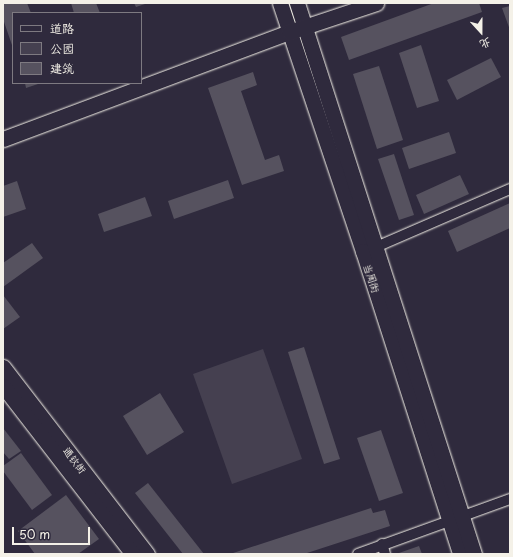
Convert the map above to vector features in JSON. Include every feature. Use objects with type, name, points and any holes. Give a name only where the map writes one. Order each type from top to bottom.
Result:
[{"type":"main road","name":"当周街","points":[[280,3],[454,517],[474,554]]},
{"type":"main road","name":"当周街","points":[[297,3],[376,247],[454,517],[460,554]]},
{"type":"main road","points":[[3,139],[289,32],[376,3]]},
{"type":"main road","name":"通钦街","points":[[3,367],[147,554]]},
{"type":"main road","points":[[3,386],[133,554]]},
{"type":"street","points":[[376,247],[510,189]]},
{"type":"street","points":[[358,554],[384,549],[454,517],[510,498]]},
{"type":"green space","points":[[263,349],[302,459],[232,484],[193,374]]},
{"type":"building","points":[[3,3],[27,3],[31,12],[12,12],[12,45],[3,19]]},
{"type":"building","points":[[71,3],[96,3],[100,12],[74,12]]},
{"type":"building","points":[[134,3],[148,3],[136,7]]},
{"type":"building","points":[[434,3],[479,3],[482,12],[349,60],[341,37]]},
{"type":"building","points":[[510,6],[510,30],[502,8]]},
{"type":"building","points":[[421,45],[439,101],[417,108],[399,53]]},
{"type":"building","points":[[491,58],[501,77],[457,100],[447,80]]},
{"type":"building","points":[[379,66],[403,140],[377,149],[353,74]]},
{"type":"building","points":[[253,72],[257,85],[241,91],[265,160],[279,155],[284,171],[242,185],[208,88]]},
{"type":"building","points":[[25,84],[38,84],[26,88]]},
{"type":"building","points":[[449,132],[456,153],[409,169],[402,148]]},
{"type":"building","points":[[394,154],[414,215],[399,220],[378,159]]},
{"type":"building","points":[[460,175],[469,194],[424,214],[416,195]]},
{"type":"building","points":[[228,180],[234,198],[174,219],[168,201]]},
{"type":"building","points":[[17,181],[26,209],[3,217],[3,186]]},
{"type":"building","points":[[145,197],[152,216],[104,232],[98,214]]},
{"type":"building","points":[[510,203],[510,228],[457,252],[448,231]]},
{"type":"building","points":[[32,243],[43,258],[3,287],[3,263]]},
{"type":"building","points":[[3,295],[20,317],[3,329]]},
{"type":"building","points":[[304,347],[340,459],[324,464],[288,352]]},
{"type":"building","points":[[160,393],[184,432],[147,455],[123,416]]},
{"type":"building","points":[[3,428],[21,451],[9,459],[3,452]]},
{"type":"building","points":[[381,430],[403,493],[379,501],[357,438]]},
{"type":"building","points":[[21,453],[52,495],[32,510],[3,471],[3,466]]},
{"type":"building","points":[[148,483],[204,554],[183,554],[135,493]]},
{"type":"building","points":[[66,495],[99,539],[78,554],[35,554],[18,531]]},
{"type":"building","points":[[371,508],[373,513],[385,510],[390,526],[304,554],[230,554]]},
{"type":"building","points":[[419,546],[422,554],[396,554]]}]
